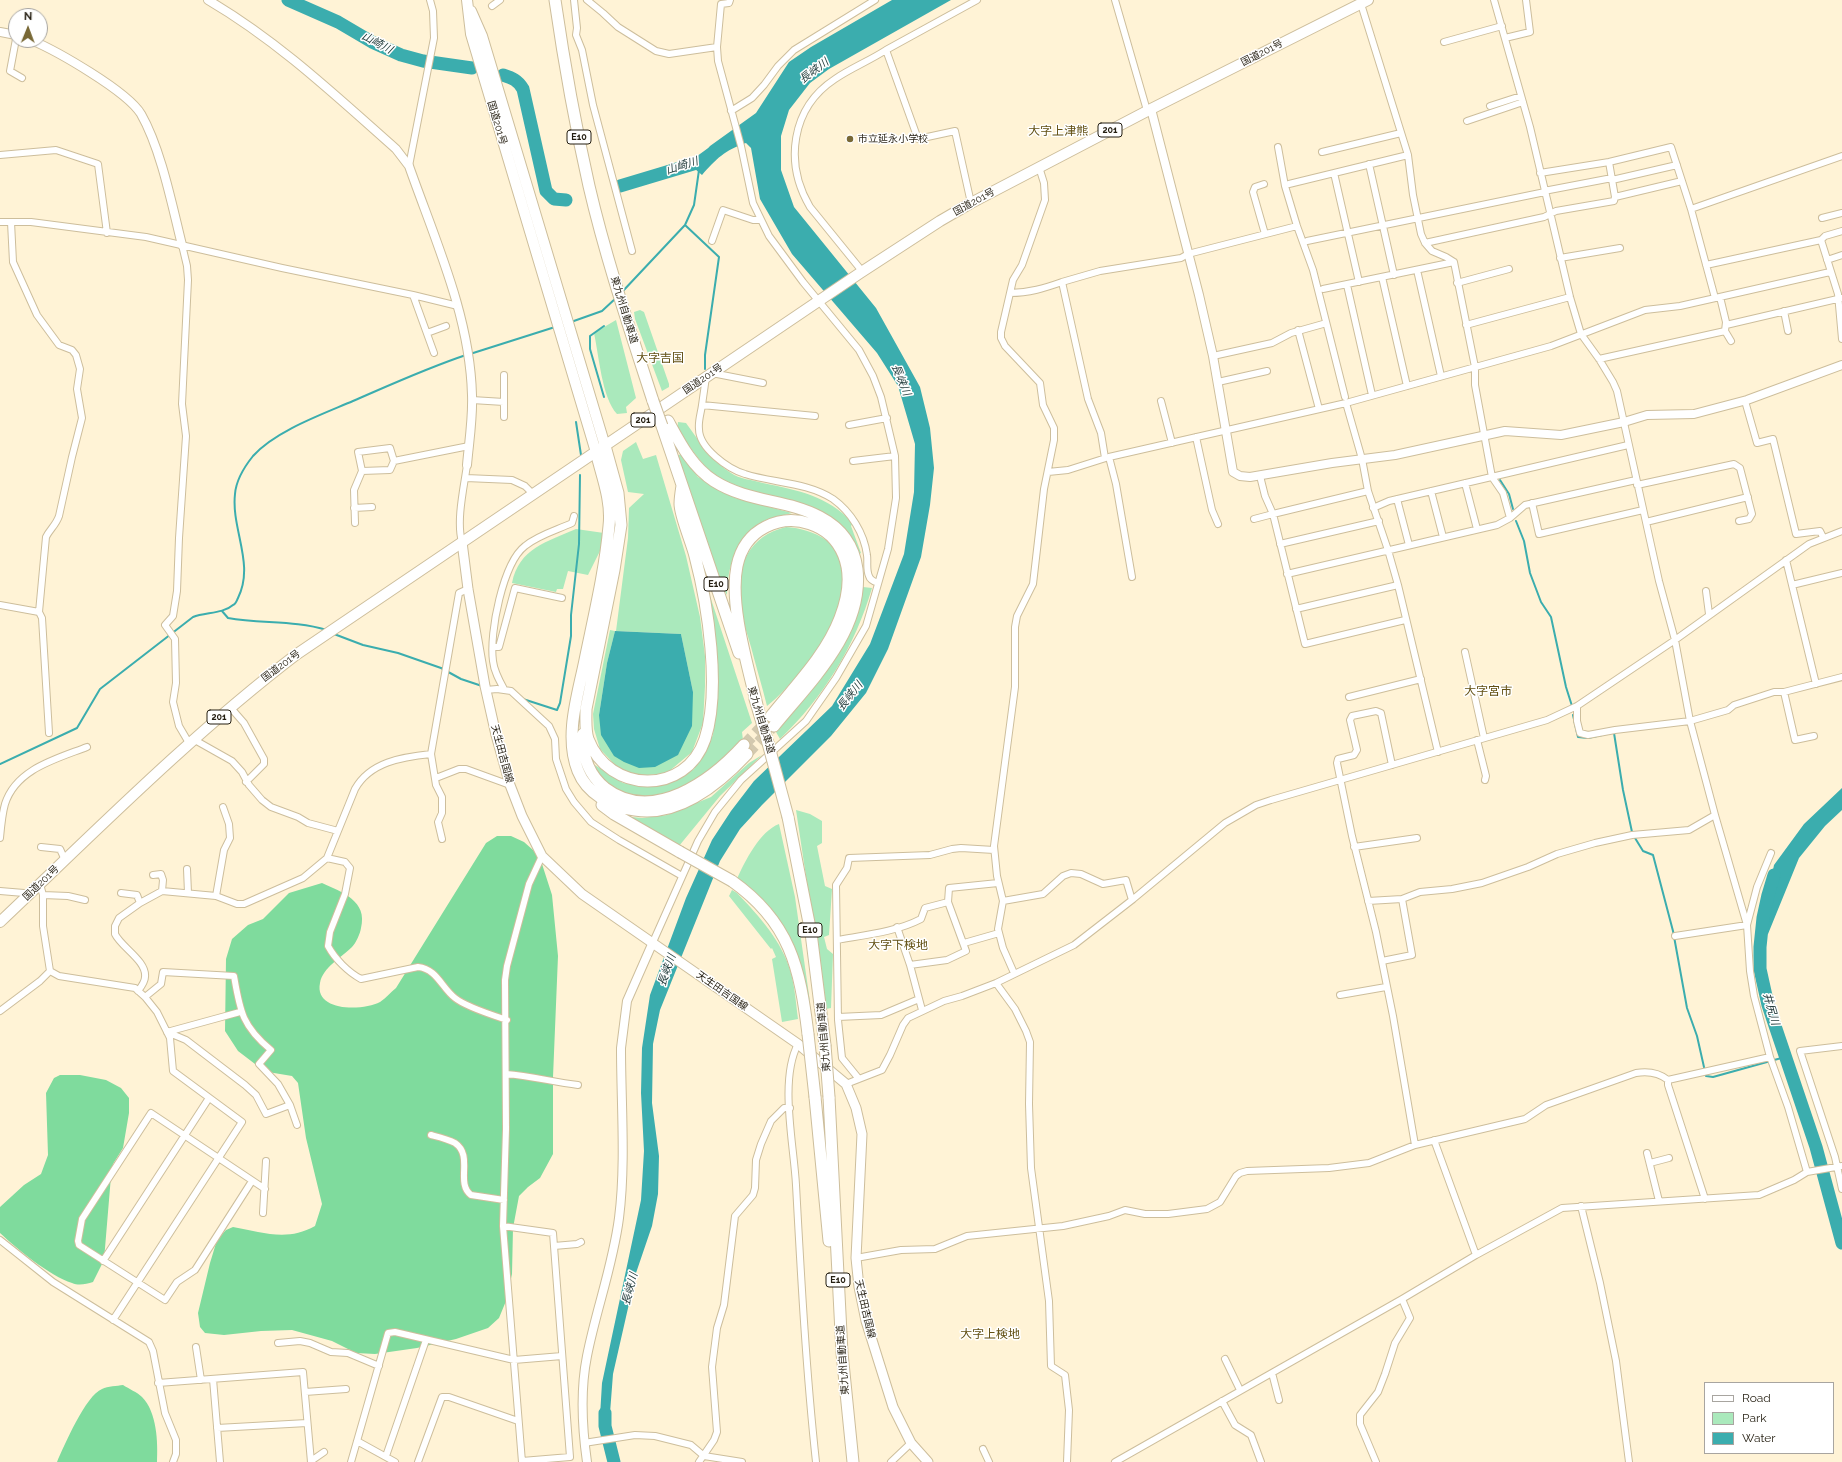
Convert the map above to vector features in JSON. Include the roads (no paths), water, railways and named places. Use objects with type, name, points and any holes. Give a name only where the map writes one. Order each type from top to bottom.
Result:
[{"type":"highway","name":"国道201号","points":[[467,0],[482,36],[570,330],[600,449]]},
{"type":"highway","name":"国道201号","points":[[467,0],[471,34],[560,333],[600,449]]},
{"type":"highway","name":"東九州自動車道","points":[[555,0],[564,58],[589,186],[612,272],[665,424],[682,486],[757,705],[788,817],[811,932],[825,1045],[842,1353],[853,1462]]},
{"type":"highway","name":"国道201号","points":[[0,922],[191,741],[230,707],[297,654],[820,299],[971,203],[1151,109],[1365,2]]},
{"type":"highway","points":[[665,424],[685,451],[713,480],[731,490],[755,498],[801,509],[819,516],[834,526],[843,535],[856,560],[857,576],[854,606],[840,638],[814,677],[772,721],[821,652],[840,619],[849,586],[847,561],[835,540],[824,530],[813,524],[791,521],[771,525],[754,536],[746,544],[740,554],[735,576],[736,610],[757,705]]},
{"type":"highway","points":[[583,782],[615,806],[640,811],[652,811],[693,798],[730,772],[746,749],[699,785],[667,798],[637,802],[612,794],[602,786],[590,771],[583,750],[584,725],[614,570],[620,525],[618,493],[600,449]]},
{"type":"highway","points":[[600,449],[610,524],[603,568],[573,721],[573,747],[575,760],[583,782],[592,794],[614,814],[732,881],[758,902],[779,927],[787,941],[799,975],[808,1034],[842,1353]]},
{"type":"highway","points":[[586,709],[586,726],[592,747],[599,759],[609,768],[627,777],[639,781],[652,782],[666,778],[679,773],[690,764],[699,753],[705,738],[708,723],[712,677],[709,642],[700,578],[680,505],[682,486]]},
{"type":"main road","name":"天生田吉国線","points":[[462,542],[468,589],[486,690],[496,735],[510,785],[522,816],[542,856],[582,894],[798,1044],[846,1084],[856,1108],[862,1134],[856,1258],[859,1287],[866,1321],[894,1406],[911,1443],[928,1462]]},
{"type":"street","points":[[208,0],[240,19],[294,59],[396,149],[409,166],[458,306],[470,368],[472,400],[468,465],[461,511],[460,535],[462,542]]},
{"type":"street","points":[[409,166],[434,38],[433,11],[430,0]]},
{"type":"street","points":[[492,6],[500,0]]},
{"type":"street","points":[[574,0],[578,43],[582,50],[593,105],[632,251]]},
{"type":"street","points":[[587,0],[603,12],[618,27],[656,51],[669,54],[717,47]]},
{"type":"street","points":[[587,1462],[584,1443],[583,1395],[587,1357],[614,1245],[619,1217],[622,1174],[621,1048],[628,1001],[698,840],[715,812],[741,780],[806,720],[825,694],[866,626],[888,549],[896,498],[895,456],[887,418],[873,376],[858,350],[820,299],[769,236],[753,203],[741,146],[718,61],[717,47],[721,4],[729,3],[730,0]]},
{"type":"street","points":[[731,112],[752,98],[778,66],[794,50],[875,0]]},
{"type":"street","points":[[861,272],[810,207],[803,195],[796,173],[794,142],[802,114],[819,93],[834,79],[977,0]]},
{"type":"street","points":[[1115,0],[1146,107],[1151,109],[1188,254],[1218,382],[1233,472],[1240,476],[1260,476],[1332,463],[1395,455],[1484,434],[1506,431],[1561,434],[1624,422],[1647,415],[1694,414],[1745,401],[1842,365]]},
{"type":"street","points":[[1494,0],[1522,99],[1560,258],[1581,334],[1613,382],[1624,422],[1659,581],[1675,640],[1690,721],[1715,815],[1748,925],[1750,971],[1754,996],[1770,1057],[1809,1171]]},
{"type":"street","points":[[1505,38],[1530,32],[1526,0]]},
{"type":"street","points":[[1365,2],[1408,155],[1417,219],[1425,243],[1432,251],[1454,262]]},
{"type":"street","points":[[1444,42],[1502,26]]},
{"type":"street","points":[[48,47],[90,73],[129,100],[140,114],[158,155],[187,266],[188,280],[182,404],[186,436],[177,591],[173,616],[165,625],[175,639],[176,683],[172,702],[179,726],[191,741],[232,761],[242,772],[246,782],[262,800],[271,807],[298,816],[308,823],[338,831]]},
{"type":"street","points":[[14,48],[10,72],[22,78]]},
{"type":"street","points":[[886,50],[918,139],[955,131],[971,203]]},
{"type":"street","points":[[1490,106],[1522,99]]},
{"type":"street","points":[[1468,121],[1522,99]]},
{"type":"street","points":[[1322,152],[1401,133]]},
{"type":"street","points":[[1278,147],[1285,186],[1318,286],[1345,400],[1362,459],[1368,491],[1379,521],[1398,585],[1405,620],[1421,679],[1438,752]]},
{"type":"street","points":[[1540,173],[1609,162],[1671,147],[1691,209],[1706,265],[1718,298],[1726,328],[1732,340]]},
{"type":"street","points":[[0,155],[56,150],[98,164],[107,233]]},
{"type":"street","points":[[1289,184],[1408,155]]},
{"type":"street","points":[[1691,209],[1842,156]]},
{"type":"street","points":[[1425,243],[1550,215],[1556,211],[1614,201],[1615,197],[1609,162]]},
{"type":"street","points":[[1369,164],[1394,274]]},
{"type":"street","points":[[1306,241],[1677,165]]},
{"type":"street","points":[[1014,974],[1003,948],[999,933],[999,920],[1003,901],[998,883],[994,850],[1015,687],[1015,627],[1017,616],[1033,584],[1048,472],[1053,453],[1054,428],[1043,405],[1040,383],[1011,352],[1001,338],[1002,322],[1013,280],[1022,265],[1045,200],[1044,183],[1039,167]]},
{"type":"street","points":[[1334,173],[1359,282]]},
{"type":"street","points":[[1615,197],[1682,181]]},
{"type":"street","points":[[1264,184],[1256,187],[1253,192],[1265,234]]},
{"type":"street","points":[[712,241],[723,210],[753,220],[761,220]]},
{"type":"street","points":[[1822,218],[1842,213]]},
{"type":"street","points":[[0,222],[31,222],[146,237],[458,306]]},
{"type":"street","points":[[11,222],[13,262],[34,308],[59,346],[72,350],[76,355],[80,369],[77,389],[82,418],[72,457],[60,516],[57,524],[48,531],[46,537],[39,612],[42,618],[49,733]]},
{"type":"street","points":[[1010,293],[1042,289],[1100,271],[1181,258],[1188,254],[1297,226]]},
{"type":"street","points":[[1706,265],[1821,240],[1825,236],[1842,231]]},
{"type":"street","points":[[1821,240],[1830,272],[1840,299],[1842,339]]},
{"type":"street","points":[[1560,258],[1620,248]]},
{"type":"street","points":[[1827,260],[1842,255]]},
{"type":"street","points":[[1323,289],[1454,262]]},
{"type":"street","points":[[1454,262],[1457,283],[1475,366],[1475,385],[1492,477],[1503,493],[1510,518]]},
{"type":"street","points":[[1457,283],[1509,269]]},
{"type":"street","points":[[1417,270],[1441,376]]},
{"type":"street","points":[[1048,472],[1068,470],[1107,458],[1319,409],[1345,400],[1407,386],[1551,346],[1645,310],[1680,306],[1830,272]]},
{"type":"street","points":[[1382,277],[1407,386]]},
{"type":"street","points":[[1062,282],[1088,399],[1101,433],[1107,458],[1116,484],[1132,577]]},
{"type":"street","points":[[1347,285],[1372,395]]},
{"type":"street","points":[[413,295],[434,353]]},
{"type":"street","points":[[1466,325],[1570,297]]},
{"type":"street","points":[[1599,359],[1726,328],[1784,311],[1840,299]]},
{"type":"street","points":[[1784,311],[1788,331]]},
{"type":"street","points":[[1212,356],[1272,344],[1298,330],[1323,324]]},
{"type":"street","points":[[427,333],[446,326]]},
{"type":"street","points":[[1298,330],[1319,409]]},
{"type":"street","points":[[1218,382],[1267,371]]},
{"type":"street","points":[[504,375],[504,417]]},
{"type":"street","points":[[763,383],[709,375],[698,429],[700,438],[708,450],[726,464],[744,474],[816,491],[832,499],[854,521],[862,534],[867,555],[869,576],[872,580],[878,583]]},
{"type":"street","points":[[472,400],[504,402]]},
{"type":"street","points":[[1161,401],[1172,443]]},
{"type":"street","points":[[1745,401],[1757,443],[1773,439],[1796,534],[1820,531],[1824,537]]},
{"type":"street","points":[[702,405],[815,416]]},
{"type":"street","points":[[849,425],[887,418]]},
{"type":"street","points":[[1196,437],[1212,510],[1218,524]]},
{"type":"street","points":[[1373,508],[1397,499],[1628,445]]},
{"type":"street","points":[[394,461],[469,446]]},
{"type":"street","points":[[355,523],[354,490],[362,471],[358,452],[390,448],[394,461],[390,470],[362,471]]},
{"type":"street","points":[[853,461],[895,456]]},
{"type":"street","points":[[1287,574],[1497,525],[1510,518],[1526,505],[1636,482],[1734,464],[1740,468],[1752,514],[1749,519],[1739,520]]},
{"type":"street","points":[[1260,476],[1265,496],[1273,514],[1305,644],[1405,620]]},
{"type":"street","points":[[466,478],[512,480],[525,486],[533,494]]},
{"type":"street","points":[[1465,483],[1477,529]]},
{"type":"street","points":[[1254,519],[1368,491]]},
{"type":"street","points":[[1431,491],[1443,537]]},
{"type":"street","points":[[1646,522],[1748,497]]},
{"type":"street","points":[[1397,499],[1409,545]]},
{"type":"street","points":[[1532,504],[1539,534],[1643,510]]},
{"type":"street","points":[[354,508],[372,507]]},
{"type":"street","points":[[504,689],[495,671],[493,647],[499,602],[512,562],[525,546],[572,523],[574,516]]},
{"type":"street","points":[[1280,544],[1379,521]]},
{"type":"street","points":[[846,1084],[882,1070],[903,1025],[908,1018],[922,1010],[944,1001],[996,983],[1074,945],[1132,900],[1225,823],[1242,812],[1271,800],[1547,720],[1577,706],[1675,640],[1809,544],[1842,531]]},
{"type":"street","points":[[1786,560],[1816,684]]},
{"type":"street","points":[[1792,585],[1842,573]]},
{"type":"street","points":[[1296,609],[1398,585]]},
{"type":"street","points":[[493,647],[499,647],[515,588],[562,598]]},
{"type":"street","points":[[442,838],[438,822],[442,813],[442,797],[431,754],[459,593],[468,589]]},
{"type":"street","points":[[1706,591],[1710,614]]},
{"type":"street","points":[[0,605],[39,612]]},
{"type":"street","points":[[1465,652],[1484,738]]},
{"type":"street","points":[[1577,706],[1578,729],[1580,733],[1588,735],[1622,729],[1690,721],[1728,710],[1734,705],[1774,692],[1784,692],[1842,677]]},
{"type":"street","points":[[1349,697],[1421,679]]},
{"type":"street","points":[[486,690],[504,689],[518,695],[549,726],[555,739],[556,759],[566,790],[591,822],[682,876]]},
{"type":"street","points":[[1784,692],[1795,740],[1814,736]]},
{"type":"street","points":[[230,707],[244,723],[264,759],[264,764],[246,782]]},
{"type":"street","points":[[1392,765],[1381,713],[1376,711],[1352,716],[1350,720],[1357,750],[1354,755],[1338,759],[1337,763],[1354,847],[1382,961],[1415,1145]]},
{"type":"street","points":[[1477,740],[1485,771],[1485,780]]},
{"type":"street","points":[[0,838],[5,803],[19,779],[44,764],[87,747]]},
{"type":"street","points":[[138,991],[145,978],[144,971],[136,958],[115,934],[119,918],[140,903],[162,891],[216,896],[237,904],[244,904],[302,878],[327,858],[360,778],[372,769],[414,756],[431,754]]},
{"type":"street","points":[[436,778],[460,769],[466,769],[510,785]]},
{"type":"street","points":[[216,896],[224,850],[230,838],[229,824],[222,807]]},
{"type":"street","points":[[1368,901],[1402,899],[1420,892],[1452,889],[1482,883],[1528,868],[1557,854],[1596,843],[1632,835],[1689,830],[1715,815]]},
{"type":"street","points":[[1354,847],[1417,838]]},
{"type":"street","points":[[41,847],[60,849],[65,860]]},
{"type":"street","points":[[859,1079],[842,1058],[838,1016],[836,885],[848,865],[850,858],[930,855],[961,848],[994,850]]},
{"type":"street","points":[[1748,925],[1757,887],[1772,853]]},
{"type":"street","points":[[503,1226],[553,1233],[570,1457],[522,1461],[503,1226],[507,966],[529,884],[542,856]]},
{"type":"street","points":[[327,858],[345,862],[350,868],[345,894],[328,940],[328,946],[331,952],[353,975],[361,979],[418,967],[426,968],[433,973],[455,998],[506,1020]]},
{"type":"street","points":[[187,869],[188,893]]},
{"type":"street","points":[[1003,901],[1043,894],[1063,876],[1071,873],[1081,874],[1103,884],[1126,880],[1132,900]]},
{"type":"street","points":[[153,875],[161,874],[163,880],[162,891]]},
{"type":"street","points":[[910,965],[947,960],[966,951],[964,942],[948,902],[948,890],[952,886],[998,883]]},
{"type":"street","points":[[40,884],[43,895],[43,926],[50,971]]},
{"type":"street","points":[[0,891],[24,893],[28,896]]},
{"type":"street","points":[[121,893],[137,895],[140,903]]},
{"type":"street","points":[[43,895],[68,896],[85,900]]},
{"type":"street","points":[[1382,961],[1412,955],[1402,899]]},
{"type":"street","points":[[837,940],[897,927],[921,919],[925,908],[948,902]]},
{"type":"street","points":[[1675,936],[1748,925]]},
{"type":"street","points":[[897,927],[910,965],[922,1010]]},
{"type":"street","points":[[964,942],[999,933]]},
{"type":"street","points":[[50,971],[59,976],[134,988],[138,991],[157,1012],[170,1038],[173,1071],[242,1122],[113,1320]]},
{"type":"street","points":[[0,1012],[40,981],[50,971]]},
{"type":"street","points":[[145,997],[162,984],[163,972],[234,976],[240,1012],[261,1042],[271,1050],[259,1064],[278,1084],[290,1105],[298,1125]]},
{"type":"street","points":[[996,983],[1015,1009],[1030,1042],[1028,1090],[1031,1168],[1049,1301],[1051,1366],[1065,1375],[1070,1410],[1067,1462]]},
{"type":"street","points":[[1340,995],[1386,987]]},
{"type":"street","points":[[838,1016],[880,1015],[920,999]]},
{"type":"street","points":[[167,1032],[240,1012]]},
{"type":"street","points":[[167,1032],[186,1040],[245,1085],[256,1095],[266,1114],[290,1105]]},
{"type":"street","points":[[798,1044],[791,1061],[789,1072],[790,1108],[796,1183],[803,1328],[816,1462]]},
{"type":"street","points":[[1842,1046],[1800,1051],[1838,1166],[1842,1189]]},
{"type":"street","points":[[856,1258],[901,1250],[935,1249],[967,1236],[1040,1230],[1091,1221],[1125,1210],[1145,1214],[1168,1214],[1207,1209],[1220,1202],[1236,1176],[1247,1171],[1329,1168],[1370,1163],[1415,1145],[1525,1120],[1546,1105],[1636,1073],[1654,1073],[1668,1080],[1770,1057]]},
{"type":"street","points":[[506,1074],[539,1078],[549,1082],[578,1085]]},
{"type":"street","points":[[1668,1080],[1668,1085],[1705,1199]]},
{"type":"street","points":[[103,1261],[184,1134],[209,1098]]},
{"type":"street","points":[[699,1462],[714,1440],[717,1432],[712,1367],[717,1328],[724,1305],[735,1216],[753,1195],[755,1188],[756,1160],[771,1121],[784,1108],[790,1108]]},
{"type":"street","points":[[252,1181],[195,1270],[177,1282],[165,1300],[79,1245],[78,1241],[82,1219],[151,1113],[265,1189]]},
{"type":"street","points":[[431,1135],[454,1142],[462,1149],[464,1155],[466,1192],[471,1195],[504,1200]]},
{"type":"street","points":[[1434,1140],[1476,1255]]},
{"type":"street","points":[[1648,1153],[1659,1201]]},
{"type":"street","points":[[1650,1163],[1669,1158]]},
{"type":"street","points":[[263,1213],[266,1161]]},
{"type":"street","points":[[1115,1462],[1548,1214],[1562,1208],[1759,1195],[1794,1180],[1809,1171],[1838,1166]]},
{"type":"street","points":[[1581,1206],[1600,1283],[1616,1361],[1629,1462]]},
{"type":"street","points":[[0,1240],[53,1282],[149,1342],[153,1351],[165,1413],[176,1440],[176,1454],[173,1462]]},
{"type":"street","points":[[554,1246],[579,1246]]},
{"type":"street","points":[[1376,1462],[1360,1424],[1360,1415],[1378,1392],[1386,1374],[1395,1343],[1410,1318],[1402,1299]]},
{"type":"street","points":[[351,1462],[388,1333],[395,1332],[514,1360],[562,1356]]},
{"type":"street","points":[[386,1456],[426,1340]]},
{"type":"street","points":[[278,1343],[310,1343],[331,1352],[348,1353],[379,1366]]},
{"type":"street","points":[[196,1348],[201,1380]]},
{"type":"street","points":[[1225,1359],[1240,1390]]},
{"type":"street","points":[[158,1383],[303,1372],[311,1462]]},
{"type":"street","points":[[1272,1372],[1280,1400]]},
{"type":"street","points":[[213,1379],[220,1462]]},
{"type":"street","points":[[305,1392],[346,1389]]},
{"type":"street","points":[[418,1462],[442,1397],[448,1397],[518,1421]]},
{"type":"street","points":[[1222,1401],[1235,1425],[1250,1435],[1261,1462]]},
{"type":"street","points":[[217,1428],[307,1423]]},
{"type":"street","points":[[584,1443],[635,1435],[673,1440],[691,1445],[704,1456],[742,1462]]},
{"type":"street","points":[[357,1441],[395,1462]]},
{"type":"street","points":[[891,1462],[911,1443]]},
{"type":"street","points":[[983,1449],[989,1462]]},
{"type":"street","points":[[311,1462],[324,1452]]},
{"type":"water","points":[[892,0],[951,0],[829,69],[810,83],[789,110],[781,136],[781,170],[794,207],[876,308],[920,387],[930,428],[934,468],[930,505],[921,557],[888,649],[866,693],[831,736],[740,829],[720,861],[660,1010],[653,1044],[652,1103],[659,1156],[658,1194],[652,1226],[636,1273],[613,1374],[609,1426],[604,1436],[600,1416],[602,1383],[641,1200],[644,1151],[641,1093],[642,1048],[650,995],[686,898],[712,840],[731,811],[754,781],[832,706],[870,644],[904,554],[914,492],[915,444],[898,386],[877,353],[792,254],[760,199],[751,148],[746,143],[732,149],[717,160],[702,175],[695,169],[698,160],[710,146],[756,113],[789,62],[811,47]]},
{"type":"water","points":[[615,631],[681,634],[693,692],[692,726],[678,755],[655,767],[639,768],[624,762],[614,756],[601,735],[599,715],[607,663]]},
{"type":"water","points":[[1842,788],[1842,810],[1825,826],[1799,858],[1768,934],[1759,938],[1774,865],[1804,824]]},
{"type":"waterway","name":"山崎川","points":[[288,0],[338,22],[372,42],[401,55],[423,61],[472,68]]},
{"type":"waterway","name":"山崎川","points":[[503,75],[519,83],[523,89],[546,191],[554,199],[566,200]]},
{"type":"waterway","name":"山崎川","points":[[620,186],[700,162],[711,154]]},
{"type":"waterway","points":[[622,292],[685,225],[694,205],[699,170]]},
{"type":"waterway","points":[[685,225],[719,257],[705,355],[705,369]]},
{"type":"waterway","points":[[571,322],[602,311],[616,298]]},
{"type":"waterway","points":[[604,326],[590,336],[590,349],[604,397]]},
{"type":"waterway","points":[[470,354],[555,327]]},
{"type":"waterway","points":[[0,764],[77,728],[100,689],[193,617],[224,610],[235,604],[243,585],[244,572],[236,520],[235,494],[241,474],[253,456],[262,447],[286,431],[300,424],[423,371],[466,355]]},
{"type":"waterway","points":[[576,422],[581,455]]},
{"type":"waterway","points":[[523,699],[557,710],[560,703],[571,636],[571,615],[579,544],[580,475]]},
{"type":"waterway","points":[[1500,480],[1509,494],[1513,509]]},
{"type":"waterway","points":[[1516,521],[1524,541],[1530,573],[1541,602],[1551,617],[1566,687],[1572,706]]},
{"type":"waterway","points":[[222,611],[228,618],[290,623],[327,630]]},
{"type":"waterway","points":[[334,634],[363,645],[398,653],[441,668],[461,679],[482,686]]},
{"type":"waterway","points":[[1573,715],[1578,737],[1588,738],[1602,735]]},
{"type":"waterway","points":[[1612,733],[1614,733],[1623,790],[1632,832]]},
{"type":"waterway","points":[[1635,838],[1643,851],[1653,855],[1673,931],[1687,1008],[1697,1036],[1706,1076],[1713,1077],[1785,1057]]},
{"type":"waterway","name":"井尻川","points":[[1774,875],[1763,918],[1760,947],[1760,969],[1768,1005],[1816,1147],[1842,1243]]},
{"type":"waterway","name":"長峡川","points":[[605,1413],[605,1426],[614,1462]]},
{"type":"tunnel","points":[[744,745],[769,719]]},
{"type":"tunnel","points":[[747,754],[771,729]]},
{"type":"place","name":"市立延永小学校","points":[[850,139]]},
{"type":"district","name":"大字上津熊","points":[[1058,131]]},
{"type":"district","name":"大字吉国","points":[[660,358]]},
{"type":"district","name":"大字宮市","points":[[1488,691]]},
{"type":"district","name":"大字下検地","points":[[898,945]]},
{"type":"district","name":"大字上検地","points":[[990,1334]]}]
